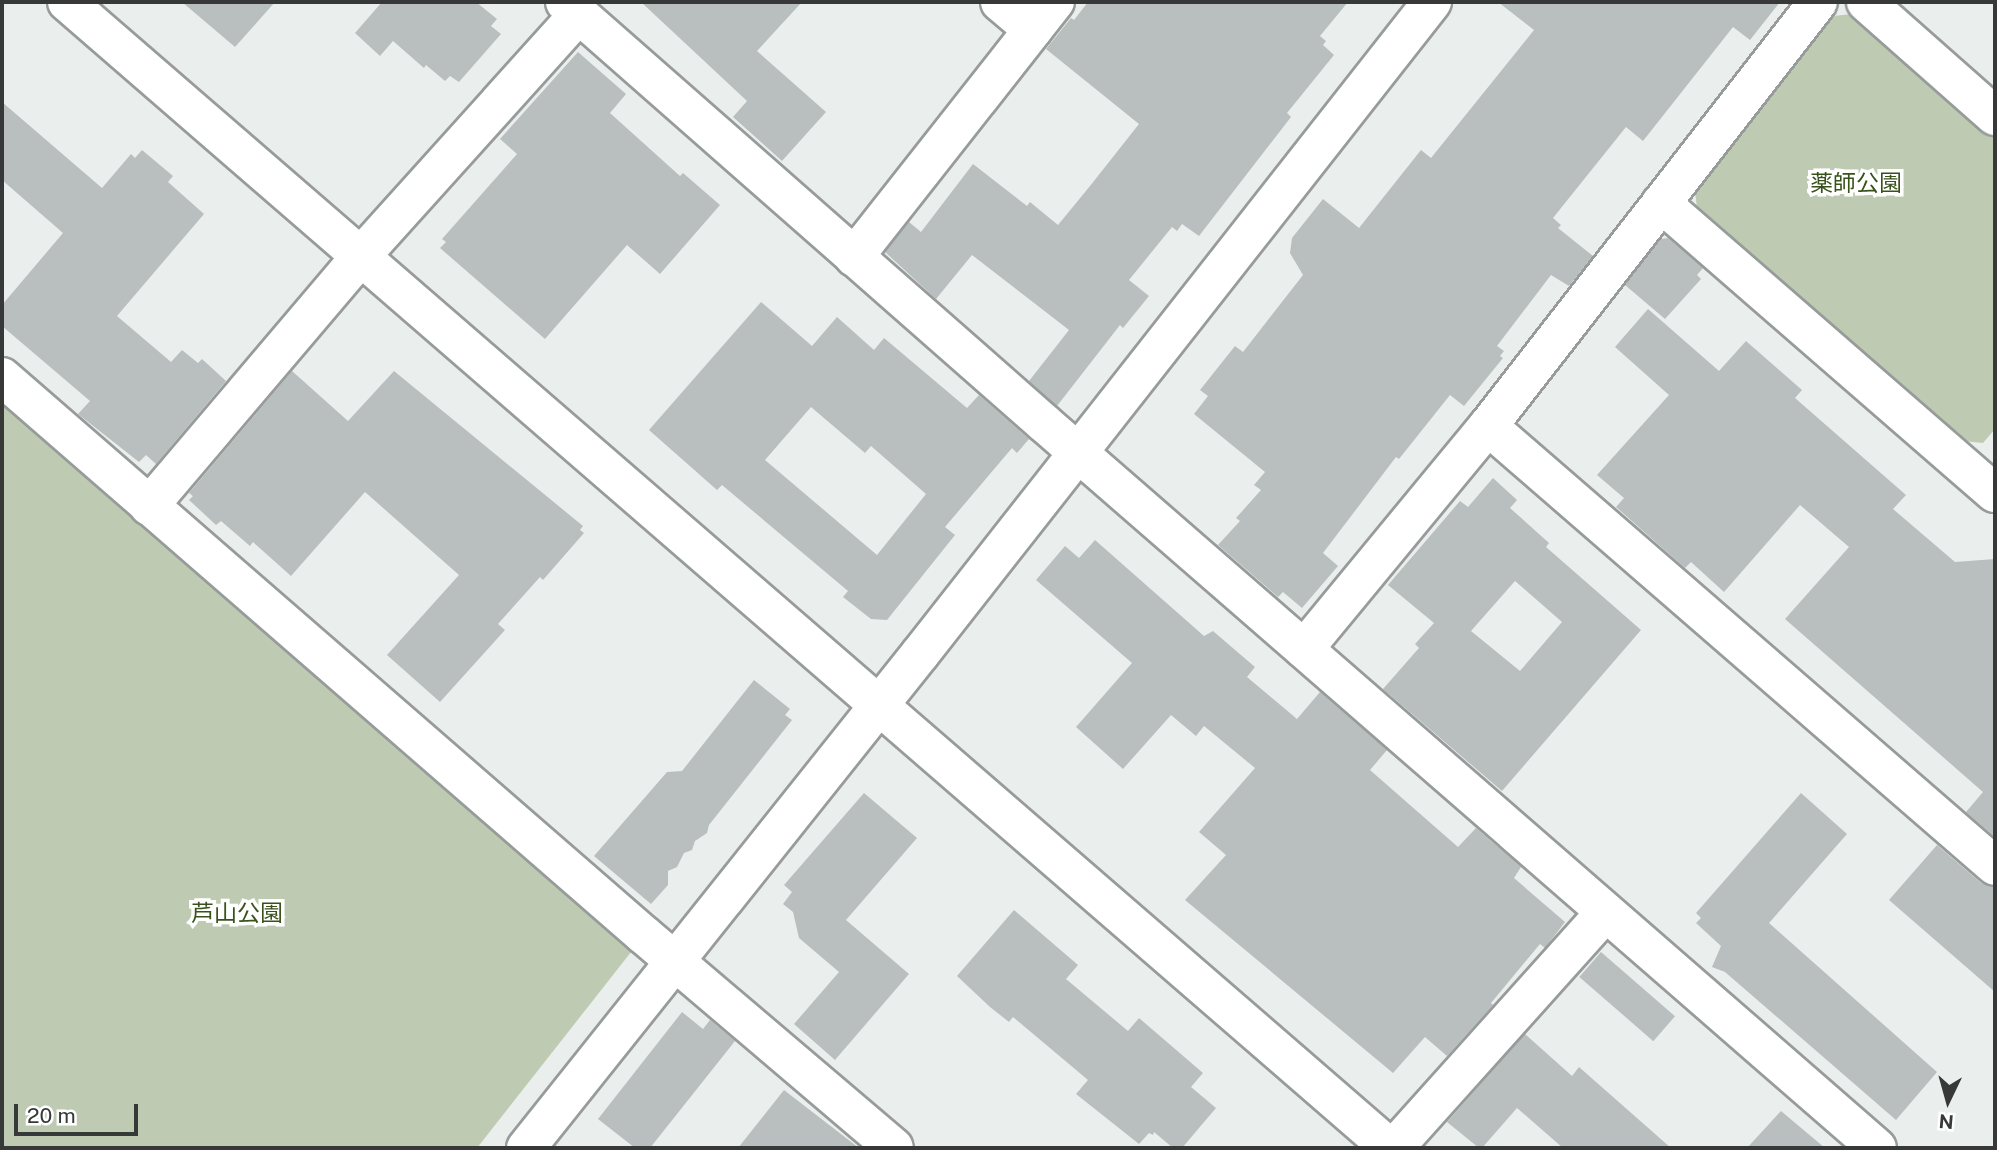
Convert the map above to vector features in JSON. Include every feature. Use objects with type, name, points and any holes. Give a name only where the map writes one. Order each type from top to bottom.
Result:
[{"type":"street","points":[[67,2],[1392,1148],[1606,912]]},
{"type":"street","points":[[854,257],[1044,16],[1000,2]]},
{"type":"street","points":[[526,1148],[1432,2]]},
{"type":"street","points":[[1304,649],[1488,426],[1818,2]]},
{"type":"street","points":[[1866,2],[1995,116]]},
{"type":"street","points":[[149,506],[572,8],[1077,453],[1877,1148]]},
{"type":"street","points":[[1661,203],[1988,473]]},
{"type":"street","points":[[2,377],[674,961],[894,1148]]},
{"type":"street","points":[[1488,426],[1995,866]]},
{"type":"green space","name":"薬師公園","points":[[1852,14],[1995,139],[1995,429],[1983,443],[1963,441],[1697,208],[1694,184],[1833,16]]},
{"type":"green space","name":"芦山公園","points":[[2,397],[635,947],[477,1148],[2,1148]]},
{"type":"building","points":[[182,2],[275,2],[235,47]]},
{"type":"building","points":[[382,2],[476,2],[497,19],[491,26],[501,34],[459,82],[450,76],[445,81],[426,65],[424,68],[393,41],[380,56],[355,33]]},
{"type":"building","points":[[641,2],[802,2],[757,51],[826,112],[782,161],[733,117],[747,101]]},
{"type":"building","points":[[1088,2],[1348,2],[1320,36],[1326,41],[1323,45],[1334,55],[1287,113],[1291,117],[1199,236],[1182,224],[1177,231],[1172,227],[1129,280],[1149,296],[1123,328],[1120,325],[1057,406],[1029,381],[1069,330],[972,255],[936,299],[885,252],[909,222],[921,232],[973,164],[1027,206],[1030,202],[1058,225],[1090,186],[1139,124],[1046,49]]},
{"type":"building","points":[[1498,2],[1780,2],[1750,40],[1733,27],[1643,141],[1626,127],[1553,218],[1561,225],[1558,228],[1593,256],[1569,286],[1551,275],[1497,346],[1504,351],[1500,356],[1503,358],[1464,406],[1450,395],[1399,459],[1396,457],[1323,553],[1338,566],[1302,608],[1283,592],[1278,597],[1218,545],[1240,521],[1236,518],[1261,490],[1254,485],[1265,472],[1194,414],[1208,396],[1200,390],[1235,346],[1243,352],[1303,275],[1290,253],[1292,238],[1323,199],[1359,228],[1421,150],[1431,158],[1534,30]]},
{"type":"building","points":[[578,52],[626,94],[610,113],[680,176],[683,173],[720,205],[660,274],[627,245],[545,339],[440,248],[446,242],[442,239],[517,154],[500,139]]},
{"type":"building","points":[[2,102],[102,188],[131,154],[135,158],[142,150],[173,176],[168,182],[204,214],[117,316],[171,362],[182,350],[198,363],[202,359],[226,381],[156,464],[146,455],[139,462],[78,414],[90,401],[2,326],[2,305],[63,233],[2,180]]},
{"type":"building","points":[[1668,238],[1703,268],[1697,275],[1701,279],[1665,319],[1625,285],[1661,239]]},
{"type":"building","points":[[761,302],[812,346],[837,317],[874,350],[884,338],[967,408],[979,395],[1029,439],[1017,453],[1012,448],[945,527],[955,535],[887,620],[871,619],[843,597],[848,591],[722,485],[717,490],[649,430]],"holes":[[[811,407],[865,453],[871,446],[926,494],[877,555],[765,460]]]},
{"type":"building","points":[[1648,309],[1719,371],[1746,341],[1802,390],[1795,398],[1906,495],[1893,509],[1955,562],[1995,559],[1995,837],[1966,812],[1983,792],[1785,619],[1849,547],[1800,505],[1724,592],[1691,562],[1685,568],[1616,507],[1624,498],[1597,475],[1669,395],[1615,347]]},
{"type":"building","points":[[292,371],[348,421],[394,371],[583,526],[580,530],[584,533],[543,580],[540,577],[498,624],[505,630],[440,702],[387,655],[459,575],[365,492],[291,576],[253,542],[250,546],[221,521],[216,525],[189,500],[193,496],[189,493]]},
{"type":"building","points":[[1493,478],[1517,500],[1510,508],[1549,543],[1546,547],[1641,630],[1502,791],[1383,689],[1419,648],[1415,644],[1434,623],[1388,585],[1460,501],[1468,507]],"holes":[[[1515,581],[1562,622],[1520,671],[1471,631]]]},
{"type":"building","points":[[1095,540],[1204,636],[1213,631],[1255,667],[1247,677],[1297,719],[1320,692],[1387,750],[1370,770],[1458,847],[1476,828],[1521,867],[1514,878],[1565,922],[1545,948],[1540,944],[1491,1003],[1493,1005],[1447,1056],[1425,1037],[1393,1073],[1185,900],[1226,855],[1199,832],[1255,768],[1204,726],[1196,736],[1171,715],[1123,769],[1076,727],[1132,663],[1036,580],[1065,546],[1079,558]]},
{"type":"building","points":[[754,680],[790,709],[785,715],[792,720],[709,825],[707,833],[695,841],[692,850],[684,853],[677,867],[668,871],[668,885],[651,904],[594,856],[667,772],[682,771]]},
{"type":"building","points":[[864,793],[917,838],[846,920],[909,974],[835,1060],[794,1024],[839,972],[799,938],[793,912],[783,904],[792,892],[784,885]]},
{"type":"building","points":[[1801,793],[1847,834],[1769,923],[1937,1072],[1896,1120],[1725,972],[1712,967],[1721,946],[1696,923],[1701,918],[1696,913]]},
{"type":"building","points":[[1937,845],[1981,883],[1995,887],[1995,992],[1889,900]]},
{"type":"building","points":[[1014,910],[1078,965],[1066,979],[1128,1031],[1139,1018],[1203,1073],[1191,1087],[1216,1108],[1182,1148],[1173,1148],[1154,1132],[1153,1135],[1149,1133],[1139,1144],[1076,1094],[1088,1080],[1013,1017],[1009,1022],[990,1007],[957,976]]},
{"type":"building","points":[[1601,952],[1675,1016],[1653,1041],[1579,977]]},
{"type":"building","points":[[682,1012],[703,1029],[710,1020],[735,1041],[650,1148],[635,1148],[598,1119]]},
{"type":"building","points":[[1525,1034],[1572,1076],[1579,1067],[1671,1148],[1563,1148],[1517,1108],[1482,1148],[1479,1148],[1447,1122]]},
{"type":"building","points":[[784,1090],[859,1148],[738,1148]]},
{"type":"building","points":[[1781,1111],[1825,1148],[1747,1148]]}]
